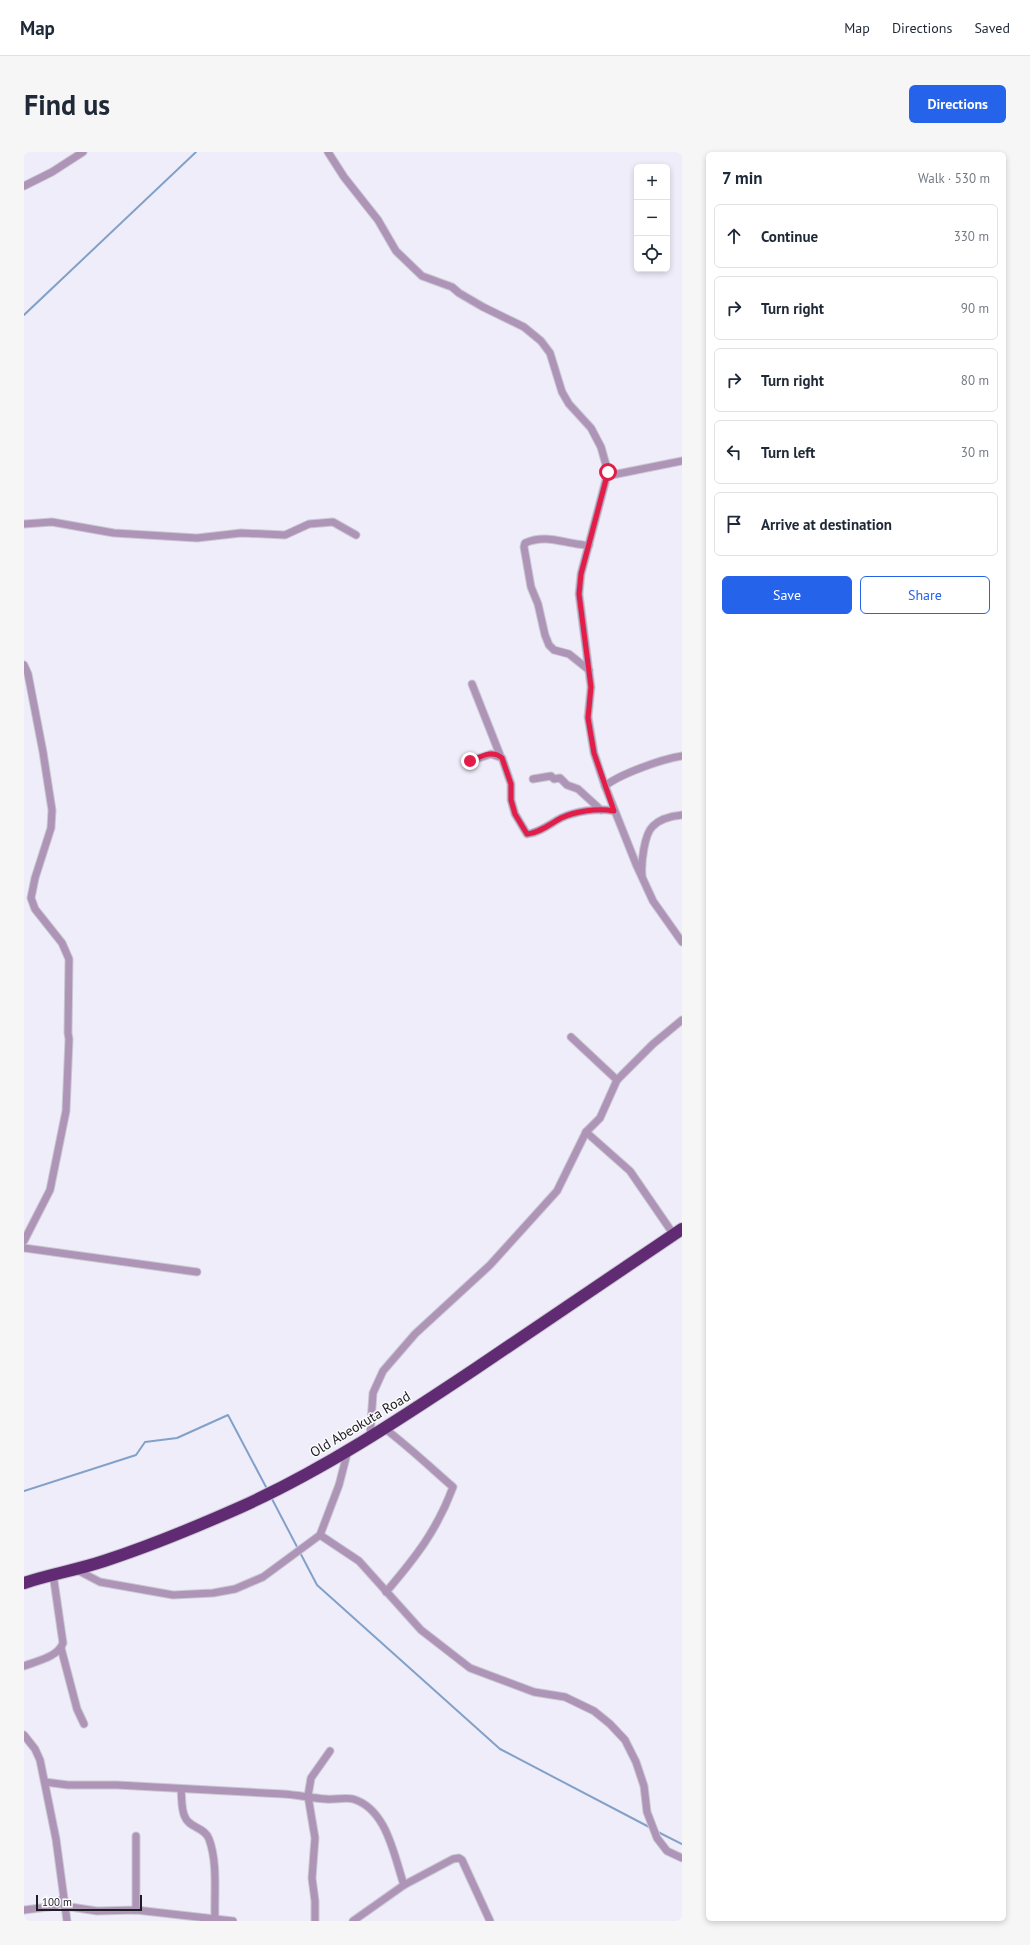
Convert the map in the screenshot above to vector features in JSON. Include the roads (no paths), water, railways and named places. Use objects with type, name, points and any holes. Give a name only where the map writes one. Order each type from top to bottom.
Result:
[{"type":"highway","name":"Old Abeokuta Road","points":[[24,1583],[52,1574],[77,1570],[150,1545],[242,1506],[284,1486],[384,1428],[678,1232]]},
{"type":"street","points":[[24,186],[52,172],[83,152]]},
{"type":"street","points":[[328,152],[352,188],[378,220],[396,251],[422,276],[452,287],[459,293],[483,307],[524,327],[541,342],[550,353],[562,392],[569,404],[591,428],[602,447],[608,472],[581,574],[579,594],[591,687],[588,718],[594,753],[605,786],[642,879],[653,901],[682,942]]},
{"type":"street","points":[[607,476],[682,461]]},
{"type":"street","points":[[24,524],[52,522],[114,533],[197,538],[241,533],[285,535],[309,524],[333,522],[356,536]]},
{"type":"street","points":[[589,545],[569,543],[546,538],[525,543],[524,547],[531,587],[538,604],[545,635],[549,645],[554,650],[568,654],[589,670]]},
{"type":"street","points":[[24,665],[28,674],[43,752],[52,810],[51,828],[31,898],[35,909],[62,943],[69,959],[69,1040],[66,1111],[50,1190],[24,1241]]},
{"type":"street","points":[[472,684],[500,755],[506,766],[511,784],[511,800],[515,814],[527,834],[542,829],[567,816],[582,812],[601,810],[614,811]]},
{"type":"street","points":[[470,761],[491,754],[500,755]]},
{"type":"street","points":[[605,786],[614,779],[628,772],[672,757],[682,756]]},
{"type":"street","points":[[533,779],[551,776],[554,779],[560,778],[567,785],[578,789],[601,810]]},
{"type":"street","points":[[642,879],[641,862],[647,838],[652,826],[670,816],[682,815]]},
{"type":"street","points":[[370,1437],[373,1393],[383,1371],[415,1334],[490,1265],[557,1191],[586,1132],[600,1118],[617,1080],[654,1044],[682,1020]]},
{"type":"street","points":[[571,1036],[617,1080]]},
{"type":"street","points":[[586,1132],[630,1172],[678,1232]]},
{"type":"street","points":[[24,1248],[197,1272]]},
{"type":"street","points":[[384,1428],[406,1444],[418,1457],[453,1487],[443,1514],[417,1556],[386,1592]]},
{"type":"street","points":[[77,1570],[100,1582],[173,1595],[213,1593],[235,1589],[263,1577],[320,1535],[339,1486],[348,1450]]},
{"type":"street","points":[[320,1535],[359,1561],[421,1630],[470,1668],[534,1692],[565,1696],[594,1711],[610,1724],[625,1740],[636,1762],[644,1786],[648,1812],[658,1838],[666,1851],[682,1858]]},
{"type":"street","points":[[24,1666],[54,1654],[61,1648],[63,1643],[52,1574]]},
{"type":"street","points":[[61,1648],[77,1709],[84,1724]]},
{"type":"street","points":[[24,1735],[35,1748],[40,1760],[56,1839],[67,1921]]},
{"type":"street","points":[[315,1921],[315,1901],[312,1878],[315,1838],[308,1796],[311,1778],[330,1751]]},
{"type":"street","points":[[45,1782],[68,1785],[124,1785],[181,1790],[308,1796],[329,1800],[352,1799],[374,1811],[389,1837],[404,1885]]},
{"type":"street","points":[[181,1790],[184,1817],[188,1822],[201,1829],[209,1837],[213,1852],[215,1920]]},
{"type":"street","points":[[136,1836],[136,1910]]},
{"type":"street","points":[[353,1921],[404,1885],[453,1859],[459,1858],[462,1860],[490,1921]]},
{"type":"street","points":[[24,1910],[56,1906],[63,1898]]},
{"type":"street","points":[[64,1906],[96,1911],[136,1910],[231,1921]]},
{"type":"waterway","points":[[24,315],[196,152]]},
{"type":"waterway","points":[[24,1491],[136,1455],[145,1442],[177,1438],[228,1415],[266,1487]]},
{"type":"waterway","points":[[272,1499],[317,1585],[500,1749],[651,1828]]},
{"type":"waterway","points":[[656,1831],[682,1844]]}]
